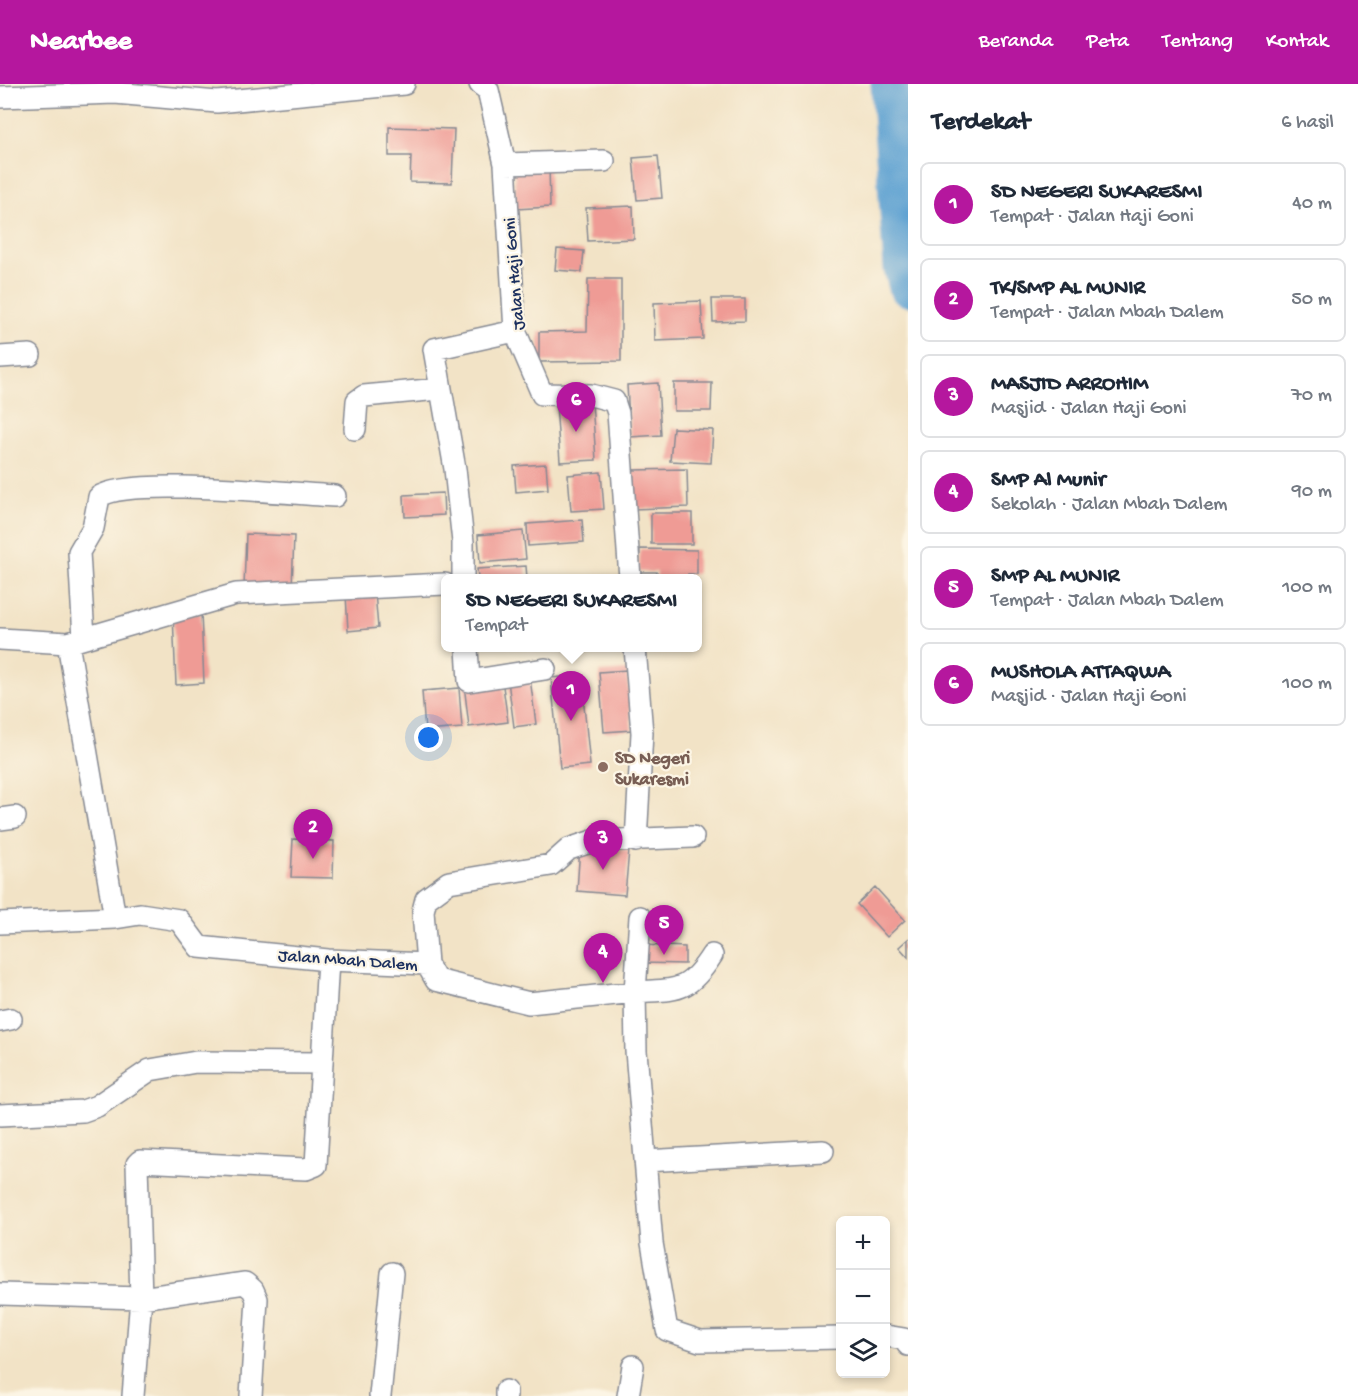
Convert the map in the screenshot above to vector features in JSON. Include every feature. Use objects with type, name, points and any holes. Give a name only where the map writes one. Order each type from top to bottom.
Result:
[{"type":"street","points":[[0,97],[115,93],[217,102],[404,84]]},
{"type":"street","name":"Jalan Haji Goni","points":[[480,84],[488,90],[505,164],[516,331],[542,394],[591,395],[614,401],[618,413],[630,574]]},
{"type":"street","points":[[505,164],[604,161]]},
{"type":"street","points":[[463,574],[463,542],[455,469],[434,349],[516,331]]},
{"type":"street","points":[[0,357],[30,356]]},
{"type":"street","points":[[355,429],[357,401],[363,396],[440,389]]},
{"type":"street","points":[[115,918],[76,640],[79,552],[93,528],[99,497],[106,492],[156,487],[335,496]]},
{"type":"street","points":[[0,639],[76,640],[236,594],[441,584]]},
{"type":"street","points":[[467,652],[469,681],[545,669]]},
{"type":"street","points":[[635,652],[642,733],[636,841]]},
{"type":"street","points":[[427,964],[423,912],[426,898],[449,882],[551,865],[569,849],[592,841],[693,837]]},
{"type":"street","name":"Jalan Mbah Dalem","points":[[0,923],[115,918],[140,914],[179,921],[199,948],[328,960],[427,964],[436,980],[529,1003],[683,988],[700,974],[712,955]]},
{"type":"street","points":[[640,916],[635,992],[636,1051],[652,1243],[668,1330],[700,1341],[836,1338]]},
{"type":"street","points":[[133,1396],[141,1298],[136,1166],[140,1161],[306,1169],[316,1165],[328,960]]},
{"type":"street","points":[[0,1114],[83,1111],[97,1106],[150,1070],[196,1062],[322,1064]]},
{"type":"street","points":[[645,1161],[823,1151]]},
{"type":"street","points":[[380,1396],[392,1273]]},
{"type":"street","points":[[0,1294],[141,1298],[245,1283],[253,1290],[257,1299],[251,1396]]},
{"type":"street","points":[[890,1337],[904,1339],[908,1345]]},
{"type":"street","points":[[628,1396],[633,1366]]},
{"type":"building","points":[[389,127],[454,129],[452,183],[410,182],[411,156],[389,156]]},
{"type":"building","points":[[658,156],[662,198],[637,200],[633,158]]},
{"type":"building","points":[[549,165],[550,207],[516,209],[514,166]]},
{"type":"building","points":[[633,206],[634,239],[588,241],[586,208]]},
{"type":"building","points":[[557,249],[584,251],[582,272],[555,270]]},
{"type":"building","points":[[588,279],[621,279],[621,361],[539,362],[539,332],[587,331]]},
{"type":"building","points":[[712,299],[745,299],[745,321],[713,322]]},
{"type":"building","points":[[701,301],[703,339],[655,341],[654,303]]},
{"type":"building","points":[[658,383],[661,435],[630,437],[627,385]]},
{"type":"building","points":[[674,383],[712,383],[711,411],[674,411]]},
{"type":"building","points":[[592,402],[596,460],[560,462],[556,404]]},
{"type":"building","points":[[673,428],[713,430],[711,463],[670,461]]},
{"type":"building","points":[[546,464],[548,489],[516,492],[514,466]]},
{"type":"building","points":[[687,469],[688,507],[633,509],[632,470]]},
{"type":"building","points":[[601,472],[604,509],[571,511],[568,475]]},
{"type":"building","points":[[443,493],[444,515],[405,517],[404,495]]},
{"type":"building","points":[[651,513],[692,513],[692,544],[651,544]]},
{"type":"building","points":[[582,520],[584,542],[528,546],[527,524]]},
{"type":"building","points":[[523,531],[526,559],[480,563],[478,535]]},
{"type":"building","points":[[246,534],[294,536],[292,588],[244,587]]},
{"type":"building","points":[[640,549],[697,550],[697,574],[639,572]]},
{"type":"building","points":[[526,566],[527,574],[478,574],[477,569]]},
{"type":"building","points":[[375,592],[378,628],[348,631],[346,594]]},
{"type":"building","points":[[201,613],[204,683],[176,685],[173,615]]},
{"type":"building","name":"SD Negeri Sukaresmi","points":[[627,670],[632,730],[604,732],[599,672]]},
{"type":"building","name":"SD Negeri Sukaresmi","points":[[581,675],[590,765],[560,768],[551,678]]},
{"type":"building","points":[[530,678],[536,724],[514,727],[508,681]]},
{"type":"building","points":[[502,679],[508,722],[469,727],[464,684]]},
{"type":"building","points":[[459,688],[462,728],[425,731],[422,691]]},
{"type":"building","points":[[293,839],[334,841],[333,878],[291,877]]},
{"type":"building","points":[[580,846],[629,850],[625,895],[577,891]]},
{"type":"building","points":[[875,887],[905,920],[887,937],[857,904]]},
{"type":"building","points":[[908,939],[908,957],[899,947]]},
{"type":"building","points":[[642,945],[685,947],[685,964],[642,963]]},
{"type":"waterway","points":[[890,84],[903,268],[908,287]]},
{"type":"place","name":"MUSHOLA ATTAQWA","points":[[576,432]]},
{"type":"place","name":"SD NEGERI SUKARESMI","points":[[571,721]]},
{"type":"place","name":"SD Negeri Sukaresmi","points":[[603,767]]},
{"type":"place","name":"TK/SMP AL MUNIR","points":[[313,859]]},
{"type":"place","name":"MASJID ARROHIM","points":[[603,870]]},
{"type":"place","name":"SMP AL MUNIR","points":[[664,955]]},
{"type":"place","name":"SMP Al Munir","points":[[603,983]]}]
